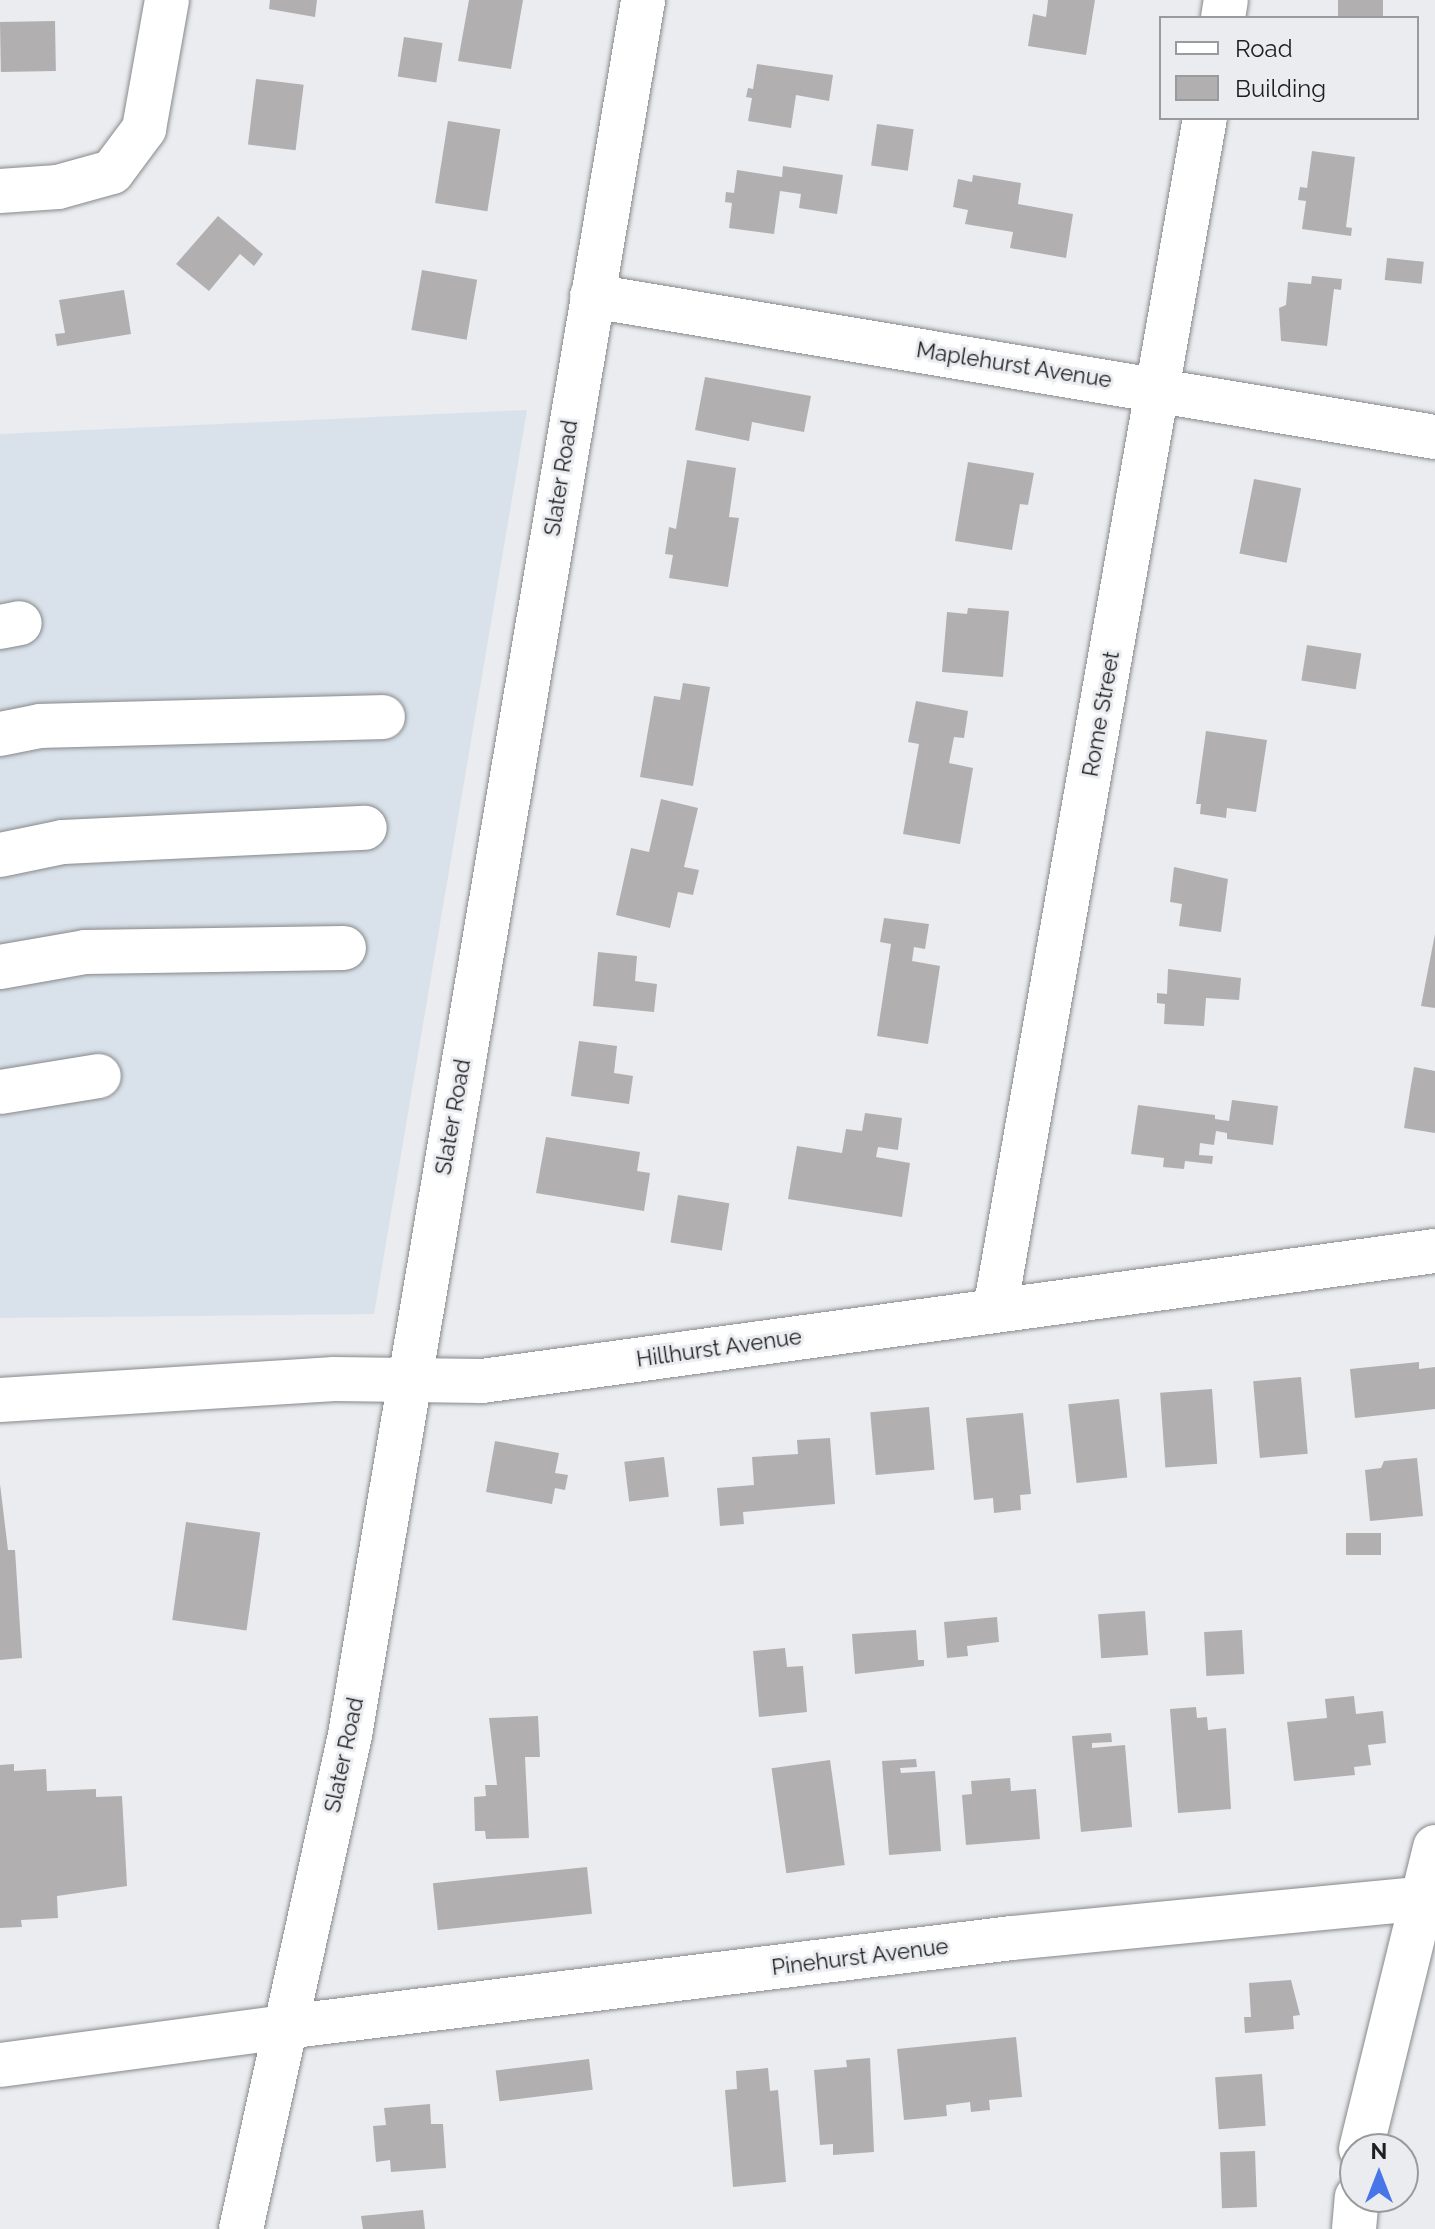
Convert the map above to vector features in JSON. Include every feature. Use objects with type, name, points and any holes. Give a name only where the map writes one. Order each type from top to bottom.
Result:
[{"type":"main road","points":[[0,191],[58,187],[112,172],[144,129],[167,0]]},
{"type":"main road","name":"Slater Road","points":[[241,2229],[350,1735],[643,0]]},
{"type":"main road","name":"Rome Street","points":[[995,1310],[1205,120]]},
{"type":"main road","name":"Maplehurst Avenue","points":[[592,296],[1435,437]]},
{"type":"main road","points":[[0,734],[40,726],[383,717]]},
{"type":"main road","points":[[0,855],[63,842],[365,828]]},
{"type":"main road","points":[[0,967],[85,952],[344,948]]},
{"type":"main road","points":[[0,1092],[99,1076]]},
{"type":"main road","name":"Hillhurst Avenue","points":[[0,1400],[334,1379],[482,1381],[1435,1251]]},
{"type":"main road","points":[[1365,2133],[1430,1897],[1435,1847]]},
{"type":"main road","name":"Pinehurst Avenue","points":[[0,2065],[1012,1938],[1430,1897]]},
{"type":"shaded area","points":[[527,410],[374,1314],[0,1318],[0,434]]},
{"type":"building","points":[[270,0],[317,0],[315,17],[269,9]]},
{"type":"building","points":[[469,0],[523,0],[511,69],[458,61]]},
{"type":"building","points":[[1048,0],[1095,0],[1086,55],[1028,46],[1033,14],[1046,17]]},
{"type":"building","points":[[1338,0],[1383,0],[1383,16],[1338,16]]},
{"type":"building","points":[[55,21],[56,71],[1,72],[0,22]]},
{"type":"building","points":[[404,37],[443,43],[436,83],[398,77]]},
{"type":"building","points":[[757,64],[833,75],[829,101],[796,95],[791,128],[748,121],[752,98],[746,97],[748,88],[753,89]]},
{"type":"building","points":[[256,79],[304,85],[296,150],[248,145]]},
{"type":"building","points":[[448,121],[500,129],[487,211],[435,203]]},
{"type":"building","points":[[877,124],[914,129],[908,171],[871,166]]},
{"type":"building","points":[[1312,151],[1355,157],[1346,227],[1352,228],[1351,236],[1302,229],[1306,201],[1298,200],[1300,187],[1307,188]]},
{"type":"building","points":[[783,166],[843,175],[837,214],[799,208],[801,194],[780,191],[774,234],[729,228],[732,203],[725,202],[726,192],[734,193],[737,170],[782,177]]},
{"type":"building","points":[[973,175],[1021,183],[1018,204],[1073,214],[1066,258],[1010,248],[1013,232],[965,224],[968,210],[953,207],[958,179],[972,182]]},
{"type":"building","points":[[218,216],[263,254],[254,266],[240,254],[209,291],[176,264]]},
{"type":"building","points":[[1387,258],[1424,262],[1421,284],[1385,280]]},
{"type":"building","points":[[422,270],[477,280],[467,340],[411,330]]},
{"type":"building","points":[[1312,276],[1342,279],[1341,290],[1334,289],[1327,346],[1281,341],[1279,308],[1286,305],[1288,282],[1311,284]]},
{"type":"building","points":[[124,290],[131,334],[57,346],[55,334],[65,333],[59,300]]},
{"type":"building","points":[[705,377],[811,396],[804,432],[752,422],[749,441],[695,430]]},
{"type":"building","points":[[687,460],[736,468],[729,517],[739,518],[728,587],[669,578],[673,555],[665,554],[669,527],[676,529]]},
{"type":"building","points":[[968,462],[1034,473],[1028,505],[1020,504],[1012,550],[955,541]]},
{"type":"building","points":[[1254,479],[1301,488],[1287,563],[1239,554]]},
{"type":"building","points":[[968,608],[1009,611],[1003,677],[942,672],[947,612],[967,614]]},
{"type":"building","points":[[1307,645],[1361,654],[1356,689],[1301,681]]},
{"type":"building","points":[[683,683],[710,687],[693,786],[640,777],[654,696],[680,700]]},
{"type":"building","points":[[916,701],[968,711],[964,738],[954,737],[949,763],[973,768],[960,844],[903,834],[919,744],[908,742]]},
{"type":"building","points":[[1206,731],[1267,740],[1256,812],[1227,808],[1226,818],[1200,814],[1201,804],[1196,804]]},
{"type":"building","points":[[661,799],[698,808],[684,867],[699,870],[693,895],[678,892],[670,928],[616,915],[631,848],[649,852]]},
{"type":"building","points":[[1174,867],[1228,879],[1221,932],[1179,926],[1182,904],[1170,902]]},
{"type":"building","points":[[884,918],[929,924],[925,949],[914,947],[912,961],[940,966],[928,1044],[877,1036],[891,944],[880,942]]},
{"type":"building","points":[[1435,934],[1435,1008],[1421,1006]]},
{"type":"building","points":[[598,952],[637,956],[635,981],[657,984],[654,1012],[593,1006]]},
{"type":"building","points":[[1168,969],[1241,978],[1239,1000],[1206,998],[1204,1026],[1164,1024],[1165,1004],[1157,1003],[1157,993],[1167,994]]},
{"type":"building","points":[[579,1041],[617,1046],[614,1073],[633,1076],[629,1104],[571,1096]]},
{"type":"building","points":[[1414,1067],[1435,1071],[1435,1133],[1404,1128]]},
{"type":"building","points":[[1232,1100],[1278,1106],[1273,1145],[1227,1139],[1227,1133],[1216,1131],[1214,1145],[1200,1143],[1199,1155],[1213,1156],[1212,1164],[1185,1161],[1184,1169],[1163,1167],[1164,1158],[1131,1154],[1138,1105],[1215,1115],[1215,1119],[1229,1121]]},
{"type":"building","points":[[865,1113],[902,1118],[898,1150],[878,1147],[876,1157],[910,1163],[902,1217],[788,1199],[797,1146],[842,1153],[846,1129],[862,1131]]},
{"type":"building","points":[[546,1137],[640,1152],[637,1171],[650,1173],[644,1211],[536,1193]]},
{"type":"building","points":[[678,1195],[729,1203],[722,1251],[670,1242]]},
{"type":"building","points":[[1419,1362],[1419,1369],[1435,1367],[1435,1409],[1355,1418],[1350,1369]]},
{"type":"building","points":[[1301,1377],[1308,1454],[1260,1458],[1253,1381]]},
{"type":"building","points":[[1212,1389],[1217,1464],[1165,1467],[1160,1393]]},
{"type":"building","points":[[1119,1399],[1127,1478],[1077,1483],[1068,1404]]},
{"type":"building","points":[[929,1407],[934,1470],[876,1475],[870,1412]]},
{"type":"building","points":[[1023,1413],[1031,1494],[1020,1495],[1021,1510],[994,1513],[993,1498],[974,1500],[966,1418]]},
{"type":"building","points":[[830,1438],[835,1504],[743,1512],[744,1524],[720,1526],[717,1488],[754,1485],[752,1457],[798,1454],[797,1440]]},
{"type":"building","points":[[495,1441],[559,1453],[555,1473],[568,1475],[565,1490],[555,1488],[552,1504],[486,1492]]},
{"type":"building","points":[[664,1457],[669,1497],[629,1502],[624,1462]]},
{"type":"building","points":[[1417,1458],[1423,1516],[1370,1521],[1365,1470],[1381,1468],[1384,1461]]},
{"type":"building","points":[[0,1484],[8,1550],[15,1550],[22,1658],[0,1660]]},
{"type":"building","points":[[186,1522],[260,1532],[246,1630],[172,1620]]},
{"type":"building","points":[[1346,1533],[1381,1533],[1381,1555],[1346,1555]]},
{"type":"building","points":[[1145,1611],[1148,1655],[1101,1658],[1098,1614]]},
{"type":"building","points":[[997,1617],[999,1642],[967,1646],[968,1656],[947,1658],[944,1622]]},
{"type":"building","points":[[916,1630],[918,1660],[924,1660],[924,1666],[855,1674],[852,1634]]},
{"type":"building","points":[[1242,1630],[1244,1674],[1206,1676],[1204,1632]]},
{"type":"building","points":[[785,1648],[787,1667],[803,1666],[807,1712],[759,1717],[753,1651]]},
{"type":"building","points":[[1354,1696],[1356,1714],[1383,1711],[1386,1743],[1368,1745],[1371,1765],[1354,1767],[1355,1775],[1294,1781],[1287,1722],[1327,1718],[1325,1699]]},
{"type":"building","points":[[1196,1707],[1197,1718],[1207,1717],[1208,1730],[1226,1728],[1231,1809],[1178,1813],[1170,1709]]},
{"type":"building","points":[[538,1716],[540,1757],[525,1757],[529,1838],[486,1839],[485,1831],[475,1831],[474,1797],[486,1796],[485,1785],[497,1785],[489,1718]]},
{"type":"building","points":[[1111,1733],[1112,1742],[1092,1743],[1092,1748],[1125,1745],[1132,1827],[1081,1832],[1072,1736]]},
{"type":"building","points":[[916,1759],[917,1767],[900,1768],[901,1773],[935,1771],[941,1851],[889,1855],[882,1761]]},
{"type":"building","points":[[830,1760],[845,1865],[786,1873],[772,1768]]},
{"type":"building","points":[[14,1764],[14,1771],[46,1769],[47,1791],[96,1789],[96,1797],[122,1796],[127,1886],[57,1896],[58,1918],[21,1920],[22,1927],[0,1928],[0,1765]]},
{"type":"building","points":[[1010,1778],[1011,1791],[1036,1789],[1040,1839],[966,1845],[962,1795],[972,1794],[971,1781]]},
{"type":"building","points":[[587,1867],[592,1914],[438,1930],[433,1883]]},
{"type":"building","points":[[1291,1980],[1300,2015],[1293,2016],[1294,2029],[1245,2033],[1244,2017],[1251,2017],[1249,1983]]},
{"type":"building","points":[[1016,2037],[1022,2097],[989,2100],[990,2110],[971,2112],[970,2102],[946,2105],[947,2116],[904,2120],[897,2049]]},
{"type":"building","points":[[870,2058],[874,2152],[833,2155],[833,2144],[820,2145],[814,2070],[847,2067],[846,2060]]},
{"type":"building","points":[[589,2059],[593,2090],[499,2101],[496,2070]]},
{"type":"building","points":[[768,2068],[770,2091],[778,2090],[786,2182],[733,2187],[725,2090],[737,2089],[736,2071]]},
{"type":"building","points":[[1262,2074],[1266,2126],[1219,2129],[1215,2077]]},
{"type":"building","points":[[430,2104],[431,2124],[443,2124],[446,2168],[391,2172],[390,2160],[376,2162],[373,2126],[386,2125],[384,2108]]},
{"type":"building","points":[[1255,2151],[1257,2207],[1222,2208],[1220,2152]]},
{"type":"building","points":[[423,2210],[425,2229],[363,2229],[361,2216]]}]
